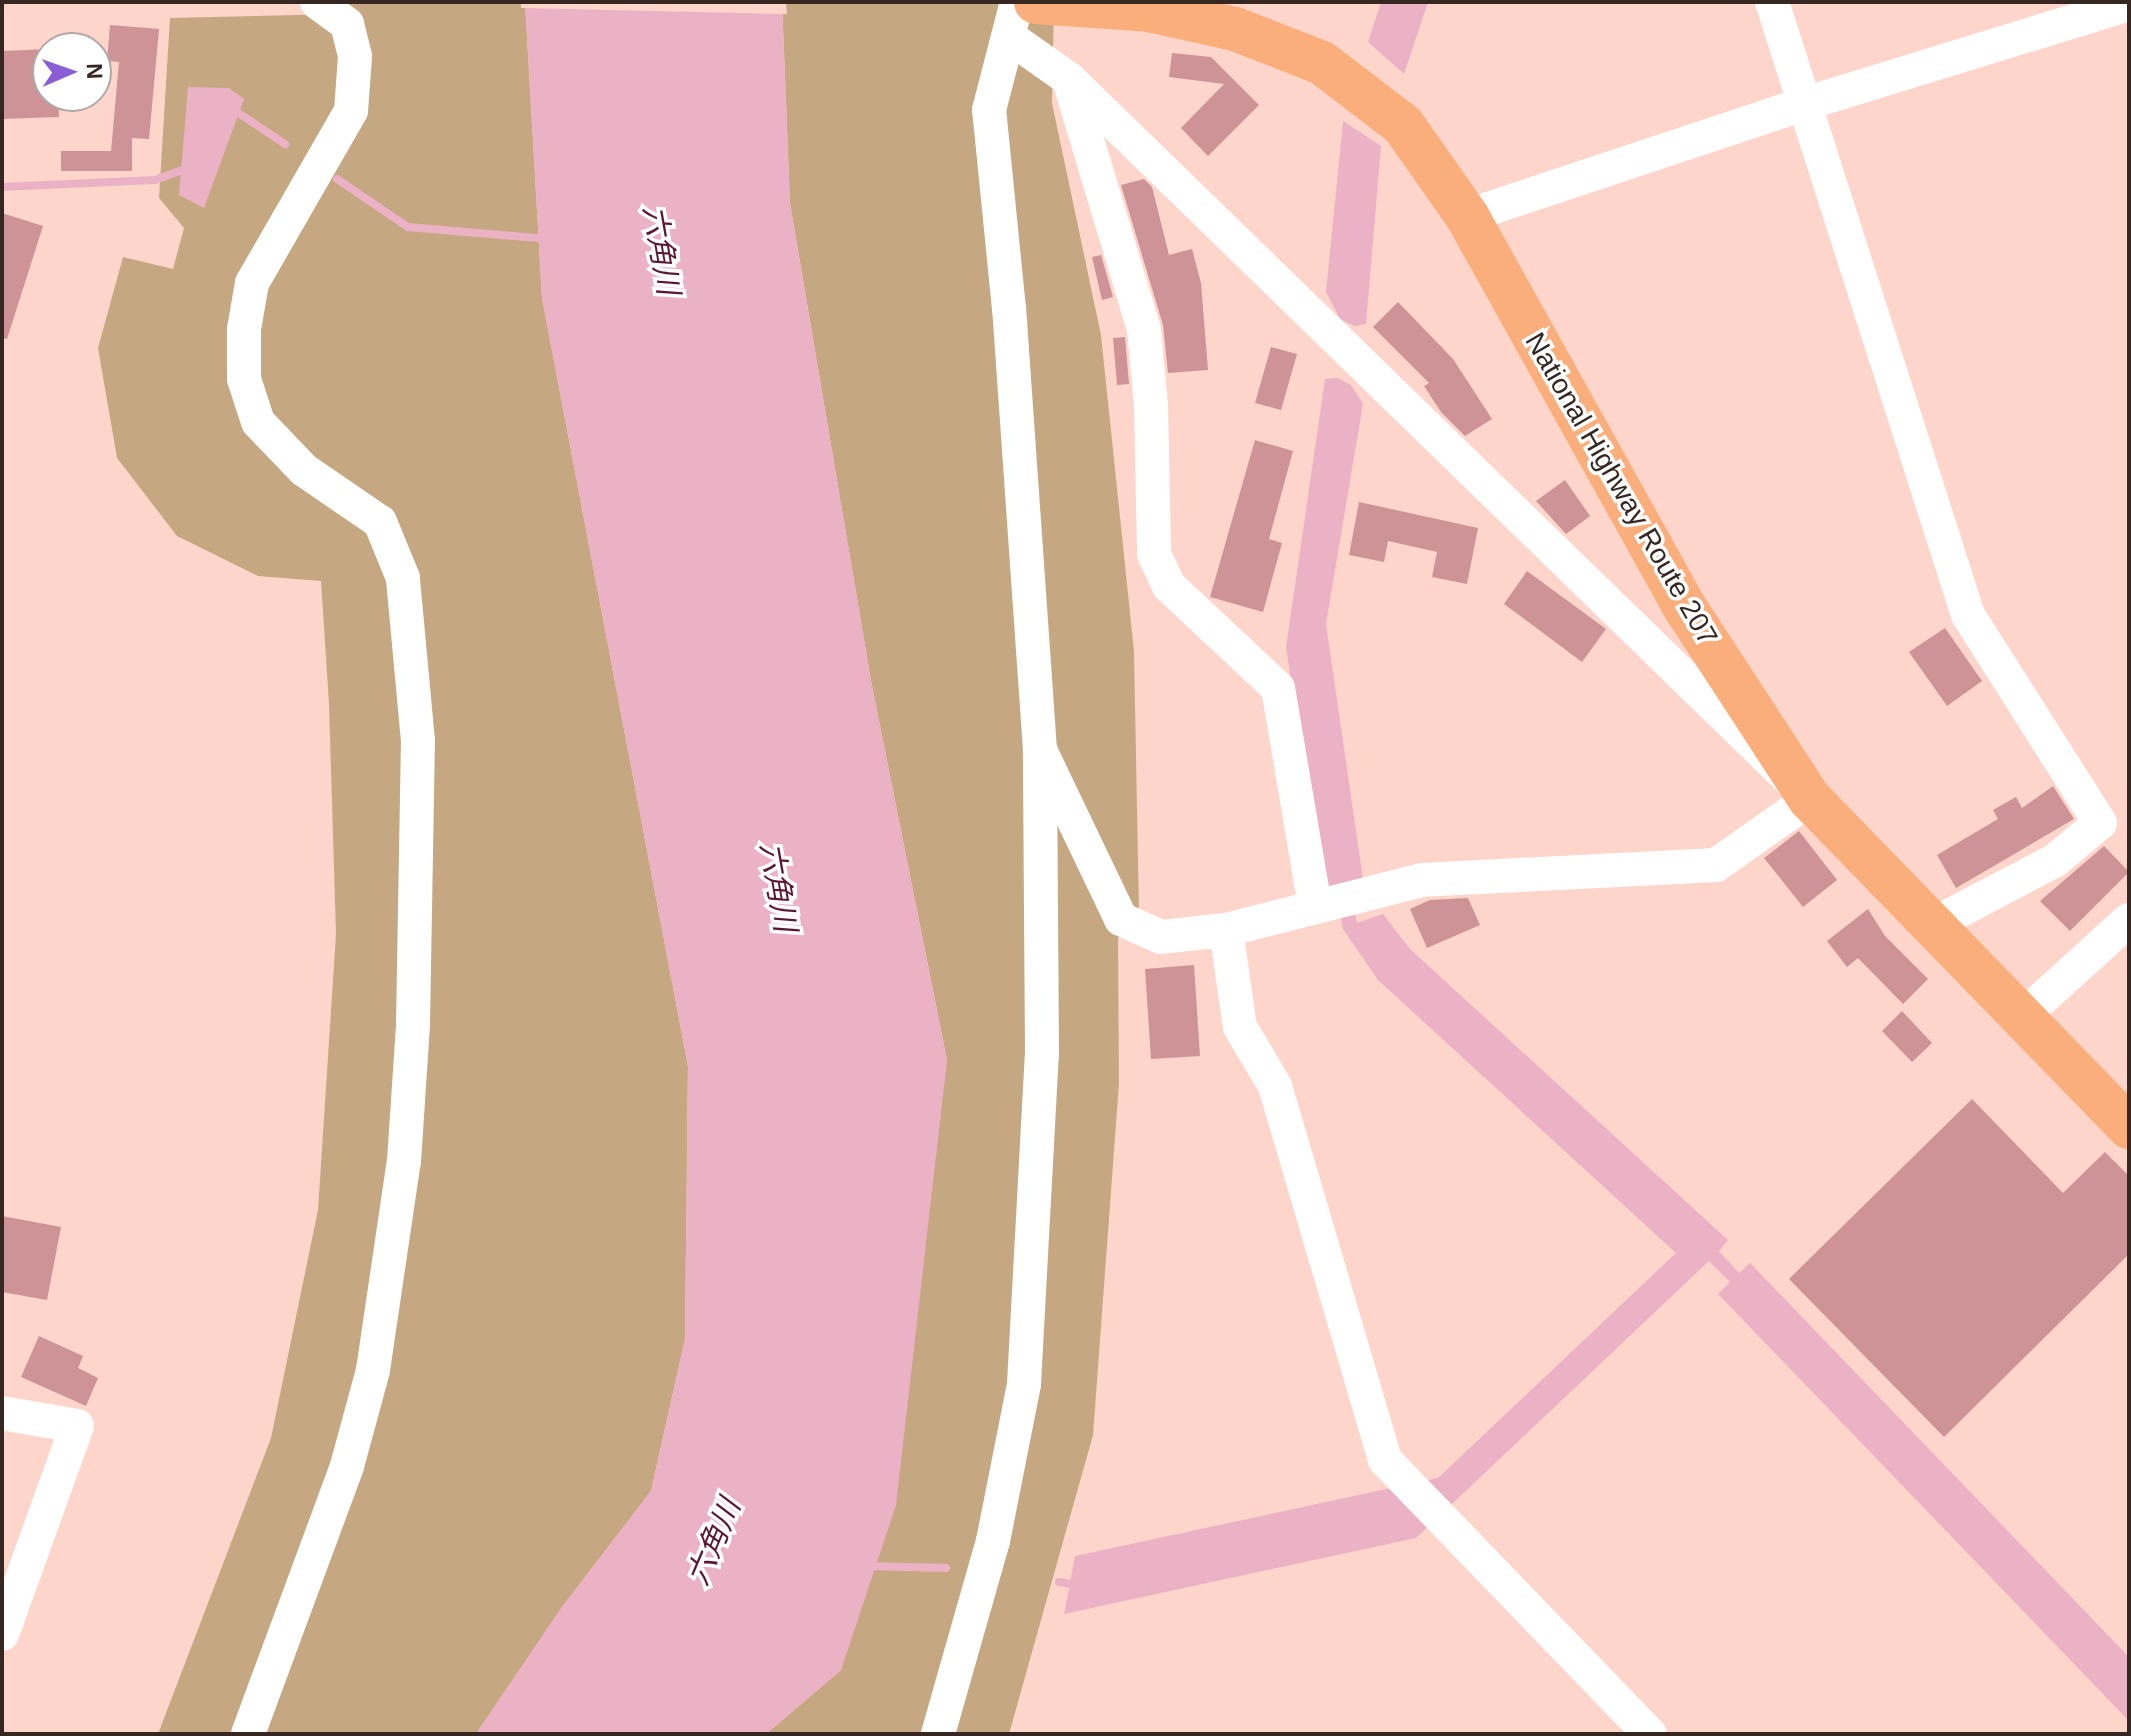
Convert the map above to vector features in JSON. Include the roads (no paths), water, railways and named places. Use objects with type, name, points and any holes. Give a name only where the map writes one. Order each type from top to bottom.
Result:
[{"type":"highway","name":"National Highway Route 207","points":[[1036,2],[1149,10],[1235,29],[1322,63],[1403,125],[1467,216],[1682,603],[1810,799],[2129,1127]]},
{"type":"street","points":[[248,1734],[347,1466],[373,1370],[404,1161],[414,994],[418,741],[403,578],[380,522],[304,470],[258,422],[244,379],[244,329],[252,283],[351,111],[355,56],[347,24],[317,2]]},
{"type":"street","points":[[938,1734],[993,1541],[1024,1384],[1042,1054],[1040,750],[1009,309],[989,110],[1012,39],[1017,2]]},
{"type":"street","points":[[1772,2],[1968,615],[2100,823],[2054,861],[1932,925]]},
{"type":"street","points":[[1467,216],[1804,104],[2129,4]]},
{"type":"street","points":[[1012,39],[1069,79],[1810,799],[1716,865],[1422,880],[1226,930],[1161,937],[1121,919],[1040,750]]},
{"type":"street","points":[[1069,79],[1144,330],[1151,406],[1154,554],[1169,586],[1278,688],[1335,901]]},
{"type":"street","points":[[2023,1016],[2129,920]]},
{"type":"street","points":[[1226,930],[1240,1027],[1275,1086],[1385,1460],[1650,1734]]},
{"type":"street","points":[[2,1413],[77,1426],[2,1634]]},
{"type":"water","name":"六角川","points":[[525,2],[782,2],[790,203],[871,681],[947,1060],[896,1505],[841,1670],[766,1734],[476,1734],[562,1607],[651,1491],[685,1339],[688,1066],[542,298]]},
{"type":"water","points":[[1381,2],[1428,2],[1404,74],[1368,42]]},
{"type":"water","points":[[188,87],[229,88],[244,99],[204,208],[179,195]]},
{"type":"water","points":[[1343,121],[1381,146],[1366,324],[1354,326],[1340,319],[1326,292]]},
{"type":"water","points":[[1338,378],[1351,385],[1363,404],[1326,624],[1363,879],[1350,883],[1357,923],[1383,914],[1410,949],[1728,1240],[1719,1251],[1739,1273],[1750,1263],[2129,1657],[2129,1721],[1718,1294],[1730,1282],[1709,1261],[1416,1538],[1064,1614],[1075,1556],[1438,1478],[1676,1253],[1378,980],[1343,929],[1335,887],[1322,890],[1286,647],[1325,379]]},
{"type":"waterway","points":[[232,109],[285,144]]},
{"type":"waterway","points":[[2,187],[155,180],[191,167]]},
{"type":"waterway","points":[[337,179],[408,227],[549,239]]},
{"type":"waterway","points":[[866,1566],[946,1568]]},
{"type":"waterway","points":[[1059,1582],[1078,1585]]}]
